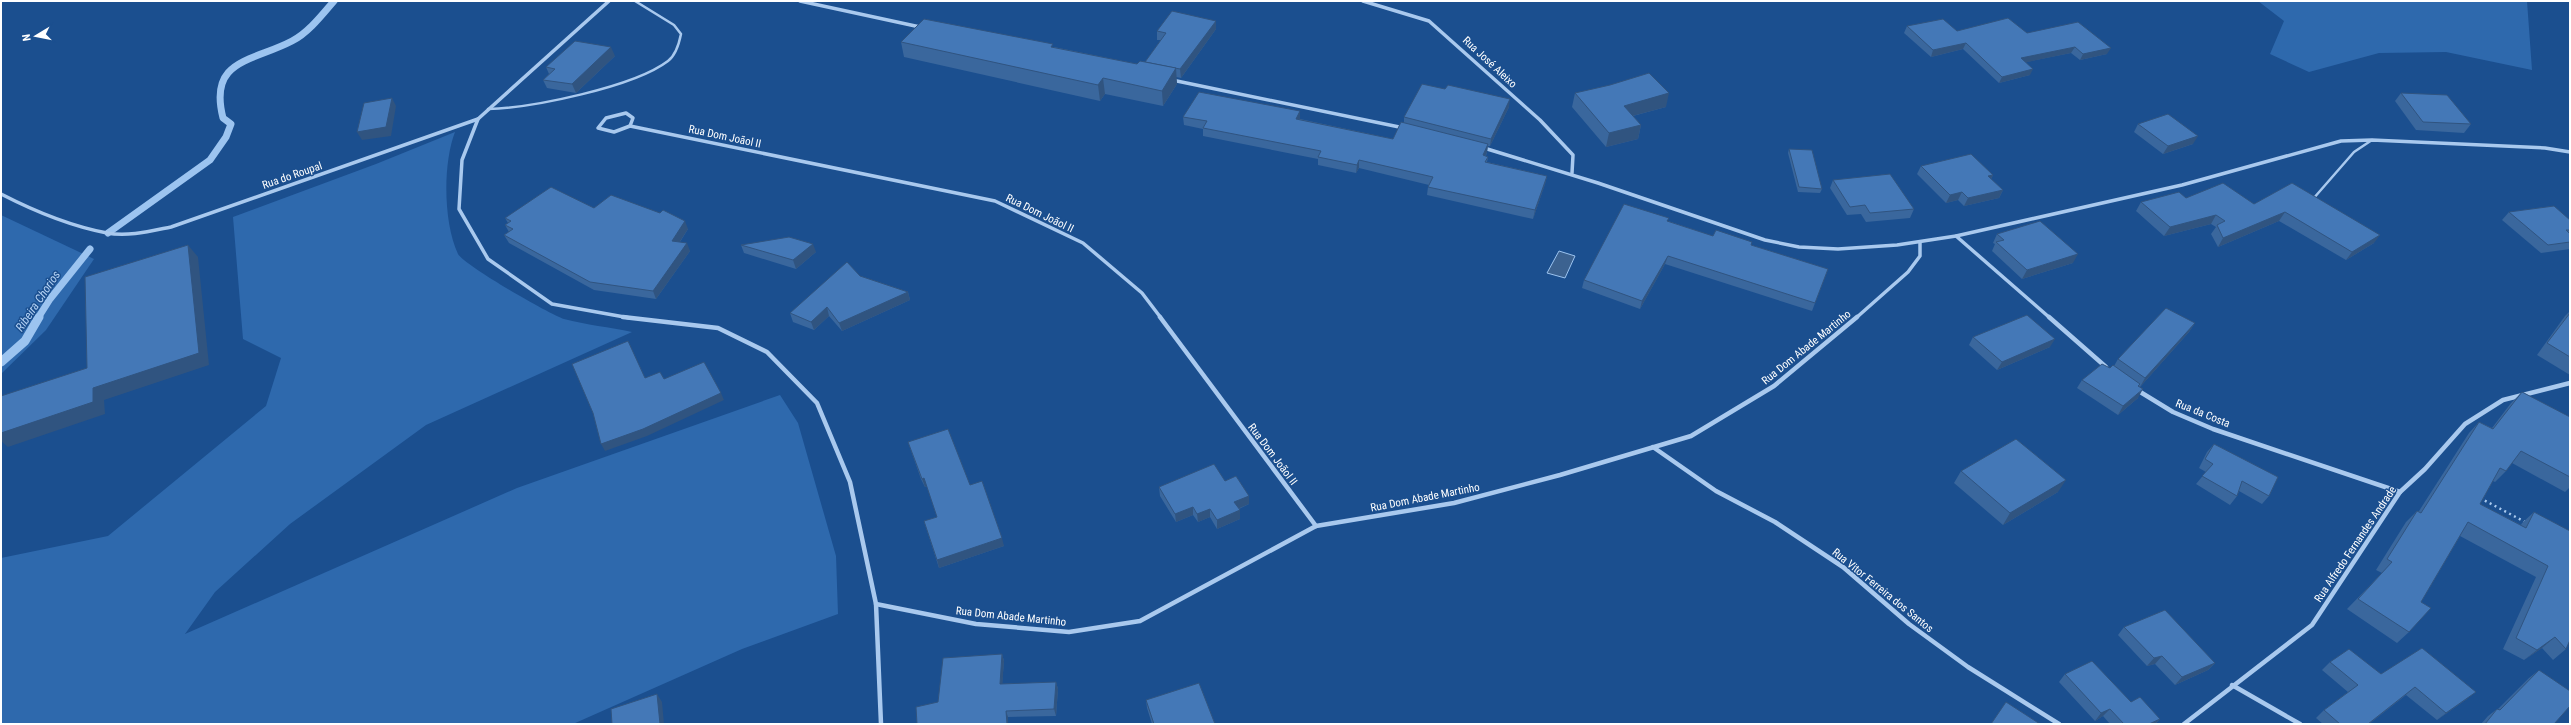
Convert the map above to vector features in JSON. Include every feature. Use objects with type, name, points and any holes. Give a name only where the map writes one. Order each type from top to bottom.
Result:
[{"type":"street","points":[[609,1],[478,119],[462,160],[459,209],[488,259],[552,304],[626,318],[718,328],[767,352],[817,403],[850,482],[876,604],[881,724]]},
{"type":"street","points":[[800,1],[923,27]]},
{"type":"street","name":"Rua José Aleixo","points":[[1363,1],[1429,21],[1455,42],[1540,120],[1573,155],[1572,173]]},
{"type":"street","points":[[1163,78],[1411,130]]},
{"type":"street","points":[[619,113],[626,113],[633,118],[630,126],[619,132],[605,133],[598,128],[601,120],[613,114],[619,113]]},
{"type":"street","name":"Rua do Roupal","points":[[1,194],[36,212],[108,233],[139,233],[171,227],[478,119]]},
{"type":"street","name":"Rua Dom Joãol II","points":[[630,126],[996,202],[1083,243],[1142,293],[1316,526]]},
{"type":"street","points":[[1480,147],[1572,173],[1766,240],[1800,247],[1856,249],[1920,243],[2182,186],[2334,143],[2372,140],[2545,148],[2570,152]]},
{"type":"street","points":[[1956,236],[2109,369]]},
{"type":"street","name":"Rua Dom Abade Martinho","points":[[876,604],[976,624],[1069,632],[1140,621],[1316,526],[1454,503],[1691,436],[1774,386],[1864,312],[1908,272],[1920,256],[1920,243]]},
{"type":"street","name":"Rua Alfredo Fernandes Andrade","points":[[2184,724],[2232,685],[2312,625],[2400,492],[2425,469],[2465,424],[2504,400],[2570,383]]},
{"type":"street","name":"Rua da Costa","points":[[2132,386],[2178,415],[2248,441],[2341,470],[2400,492]]},
{"type":"street","name":"Rua Vitor Ferreira dos Santos","points":[[1653,447],[1716,491],[1775,522],[1843,567],[1915,629],[1968,667],[2059,724]]},
{"type":"street","points":[[2232,685],[2300,724]]},
{"type":"lane","points":[[488,109],[513,109],[624,82],[652,72],[669,60],[679,46],[681,34],[674,25],[635,1]]},
{"type":"lane","points":[[2312,201],[2354,152],[2372,140]]},
{"type":"path","points":[[2473,494],[2528,524]]},
{"type":"shaded area","points":[[2258,1],[2527,1],[2532,70],[2446,52],[2379,53],[2309,72],[2270,54],[2284,21]]},
{"type":"shaded area","points":[[455,132],[448,160],[446,193],[450,226],[453,241],[458,254],[490,278],[555,315],[572,321],[632,332],[426,425],[290,524],[215,592],[185,634],[517,488],[780,395],[798,423],[836,556],[838,614],[742,649],[573,724],[1,724],[1,558],[108,536],[266,406],[281,358],[243,339],[233,217],[376,164]]},
{"type":"shaded area","points":[[1,215],[94,259],[46,330],[1,374]]},
{"type":"shaded area","points":[[1559,251],[1575,256],[1565,278],[1547,273]]},
{"type":"building","points":[[1172,11],[1216,21],[1180,69],[1145,62],[1166,33],[1157,31]]},
{"type":"building","points":[[2008,18],[2027,33],[2078,22],[2111,48],[2083,54],[2075,47],[2021,58],[2033,69],[2002,77],[1966,43],[1933,50],[1907,26],[1943,19],[1957,31]]},
{"type":"building","points":[[924,19],[1053,44],[1051,47],[1137,64],[1140,61],[1176,68],[1162,91],[1103,78],[1098,85],[901,42]]},
{"type":"building","points":[[575,41],[611,47],[572,84],[543,80],[555,69],[546,67]]},
{"type":"building","points":[[1649,73],[1669,93],[1624,106],[1641,125],[1609,133],[1575,93],[1610,85]]},
{"type":"building","points":[[1422,84],[1445,89],[1448,85],[1510,99],[1491,139],[1404,117]]},
{"type":"building","points":[[1199,92],[1300,111],[1296,119],[1393,139],[1401,122],[1488,144],[1483,155],[1488,157],[1485,162],[1547,176],[1535,210],[1428,187],[1433,177],[1359,160],[1357,165],[1318,157],[1321,151],[1203,128],[1207,121],[1183,117]]},
{"type":"building","points":[[2401,93],[2447,95],[2471,124],[2423,122]]},
{"type":"building","points":[[392,98],[386,127],[357,132],[364,103]]},
{"type":"building","points":[[2168,114],[2198,136],[2168,146],[2138,124]]},
{"type":"building","points":[[1789,149],[1812,150],[1822,189],[1799,187]]},
{"type":"building","points":[[1971,154],[1993,175],[1988,176],[2003,190],[1968,198],[1962,192],[1950,195],[1921,166]]},
{"type":"building","points":[[1890,174],[1914,209],[1870,213],[1865,205],[1850,207],[1833,180]]},
{"type":"building","points":[[2223,183],[2254,204],[2292,183],[2380,235],[2352,252],[2285,212],[2223,238],[2217,225],[2225,221],[2216,215],[2170,227],[2141,202],[2179,192],[2186,198]]},
{"type":"building","points":[[551,187],[594,208],[611,195],[660,213],[663,210],[685,221],[672,241],[687,243],[653,291],[590,282],[504,235],[513,229],[505,225],[511,221],[505,218]]},
{"type":"building","points":[[1624,204],[1669,218],[1667,221],[1713,236],[1716,230],[1752,242],[1751,245],[1828,269],[1815,303],[1668,256],[1642,301],[1584,280]]},
{"type":"building","points":[[2554,206],[2570,220],[2570,230],[2566,230],[2570,234],[2570,242],[2548,245],[2509,212]]},
{"type":"building","points":[[2040,221],[2078,254],[2027,270],[1996,242],[2004,240],[1997,234]]},
{"type":"building","points":[[789,237],[813,244],[793,260],[741,245]]},
{"type":"building","points":[[188,245],[199,353],[93,388],[93,402],[1,433],[1,396],[87,368],[85,277]]},
{"type":"building","points":[[847,262],[860,276],[908,292],[839,323],[827,307],[811,322],[790,313]]},
{"type":"building","points":[[2166,308],[2195,323],[2145,378],[2118,359]]},
{"type":"building","points":[[2570,313],[2570,357],[2547,343]]},
{"type":"building","points":[[2027,315],[2055,339],[2002,362],[1973,337]]},
{"type":"building","points":[[628,341],[645,378],[660,372],[664,379],[704,362],[721,393],[643,429],[601,444],[593,413],[572,364]]},
{"type":"building","points":[[2102,364],[2110,368],[2113,365],[2140,384],[2138,386],[2143,389],[2123,406],[2082,380]]},
{"type":"building","points":[[2522,392],[2570,417],[2570,477],[2521,451],[2506,471],[2500,468],[2480,504],[2526,528],[2534,512],[2570,531],[2570,640],[2566,649],[2555,637],[2537,650],[2516,638],[2548,566],[2468,522],[2421,602],[2431,608],[2409,632],[2358,599],[2392,562],[2387,559],[2417,511],[2421,513],[2479,422],[2493,429]]},
{"type":"building","points":[[948,429],[970,485],[982,481],[1002,538],[937,560],[924,521],[937,517],[924,478],[922,479],[908,442]]},
{"type":"building","points":[[2016,439],[2066,480],[2010,513],[1961,471]]},
{"type":"building","points":[[2214,444],[2278,477],[2269,496],[2242,481],[2237,496],[2202,476],[2213,464],[2205,459]]},
{"type":"building","points":[[1214,464],[1225,481],[1236,476],[1249,496],[1234,502],[1240,510],[1217,520],[1210,509],[1197,514],[1193,507],[1175,514],[1159,487]]},
{"type":"building","points":[[2165,610],[2215,663],[2182,677],[2162,656],[2154,658],[2124,627]]},
{"type":"building","points":[[2422,648],[2476,692],[2446,713],[2415,687],[2368,724],[2340,724],[2324,710],[2358,685],[2330,662],[2349,649],[2381,674]]},
{"type":"building","points":[[1002,654],[1000,684],[1056,682],[1054,709],[1006,711],[1007,724],[917,724],[916,707],[938,702],[943,658]]},
{"type":"building","points":[[2092,661],[2131,702],[2140,697],[2160,719],[2149,724],[2124,724],[2110,709],[2101,713],[2065,674]]},
{"type":"building","points":[[2539,670],[2570,691],[2570,706],[2554,724],[2485,724],[2497,709],[2500,710]]},
{"type":"building","points":[[1199,683],[1215,724],[1154,724],[1146,700]]},
{"type":"building","points":[[657,694],[660,724],[612,724],[611,709]]},
{"type":"building","points":[[2006,702],[2040,724],[1991,724]]},
{"type":"waterway","points":[[108,233],[210,160],[226,137],[231,124],[223,118],[220,99],[222,84],[228,73],[237,65],[298,38],[334,1]]},
{"type":"waterway","name":"Ribeira Chorios","points":[[38,318],[50,299],[90,249]]},
{"type":"waterway","name":"Ribeira Chorios","points":[[1,362],[25,341],[39,317]]}]
